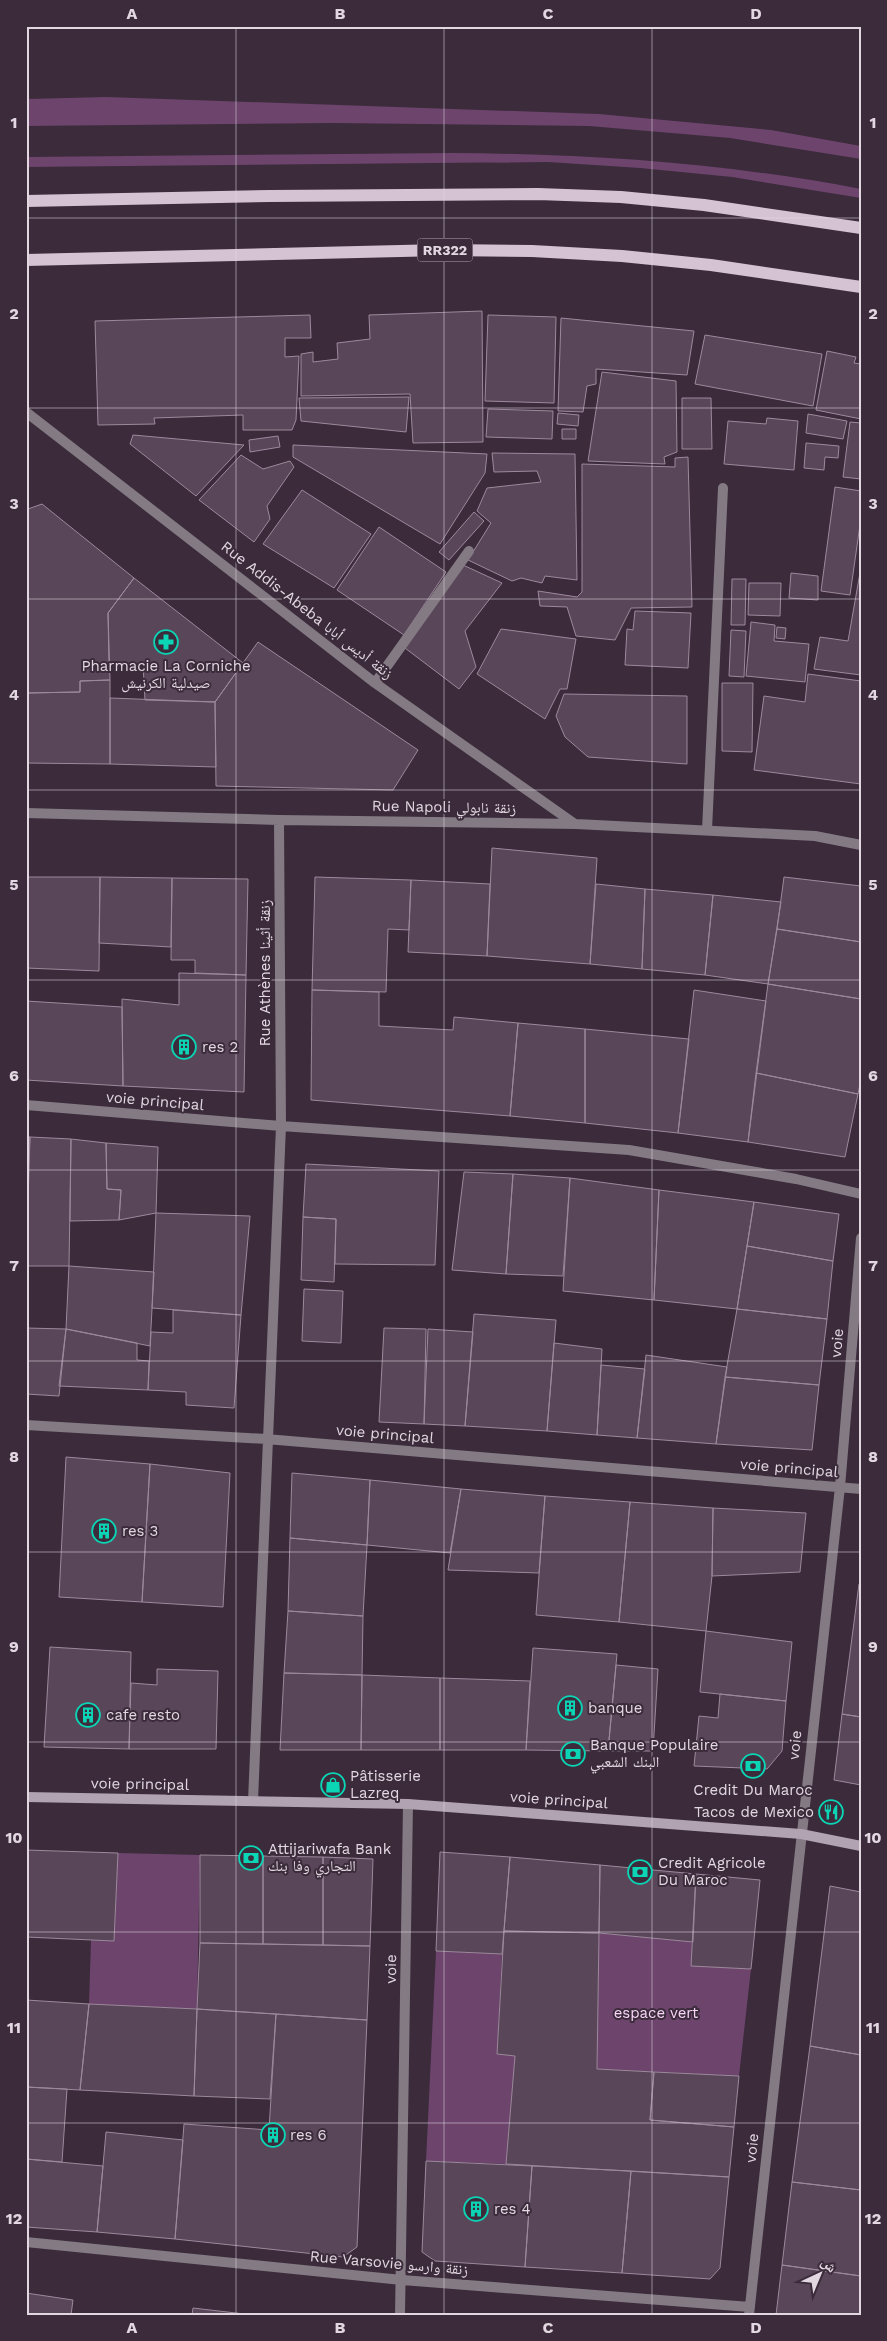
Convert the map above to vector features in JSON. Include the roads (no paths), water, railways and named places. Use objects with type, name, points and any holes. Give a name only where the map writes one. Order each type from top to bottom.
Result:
[{"type":"main road","points":[[26,201],[261,196],[538,194],[621,197],[704,205],[861,228]]},
{"type":"main road","name":"RR322","points":[[26,260],[442,250],[532,251],[622,256],[711,264],[861,287]]},
{"type":"street","name":"Rue Addis-Abeba زنقة أديس أبابا","points":[[26,412],[375,683],[576,824]]},
{"type":"street","points":[[707,830],[723,488]]},
{"type":"street","points":[[375,683],[469,552]]},
{"type":"street","name":"Rue Napoli زنقة نابولي","points":[[26,813],[279,820],[576,824],[815,836],[861,845]]},
{"type":"street","name":"Rue Athènes زنقة أثينا","points":[[279,820],[281,1126]]},
{"type":"street","name":"voie principal","points":[[26,1105],[281,1126],[629,1150],[796,1179],[861,1194]]},
{"type":"street","points":[[253,1801],[266,1439],[281,1126]]},
{"type":"street","name":"voie","points":[[749,2311],[840,1487],[861,1238]]},
{"type":"street","name":"voie principal","points":[[26,1425],[266,1439],[861,1489]]},
{"type":"street","name":"voie principal","points":[[26,1797],[408,1804],[801,1834],[861,1846]]},
{"type":"street","name":"voie","points":[[400,2315],[408,1804]]},
{"type":"street","name":"Rue Varsovie زنقة وارسو","points":[[26,2242],[402,2280],[749,2311]]},
{"type":"place","name":"Pharmacie La Corniche صيدلية الكرنيش","points":[[166,642]]},
{"type":"place","name":"res 2","points":[[184,1047]]},
{"type":"place","name":"res 3","points":[[104,1531]]},
{"type":"place","name":"banque","points":[[570,1708]]},
{"type":"place","name":"cafe resto","points":[[88,1715]]},
{"type":"place","name":"Banque Populaire البنك الشعبي","points":[[573,1754]]},
{"type":"place","name":"Credit Du Maroc","points":[[753,1766]]},
{"type":"place","name":"Pâtisserie Lazreq","points":[[333,1785]]},
{"type":"place","name":"Tacos de Mexico","points":[[831,1812]]},
{"type":"place","name":"Attijariwafa Bank التجاري وفا بنك","points":[[251,1858]]},
{"type":"place","name":"Credit Agricole Du Maroc","points":[[640,1872]]},
{"type":"place","name":"res 6","points":[[273,2135]]},
{"type":"place","name":"res 4","points":[[476,2209]]},
{"type":"park label","name":"espace vert","points":[[656,2013]]}]
